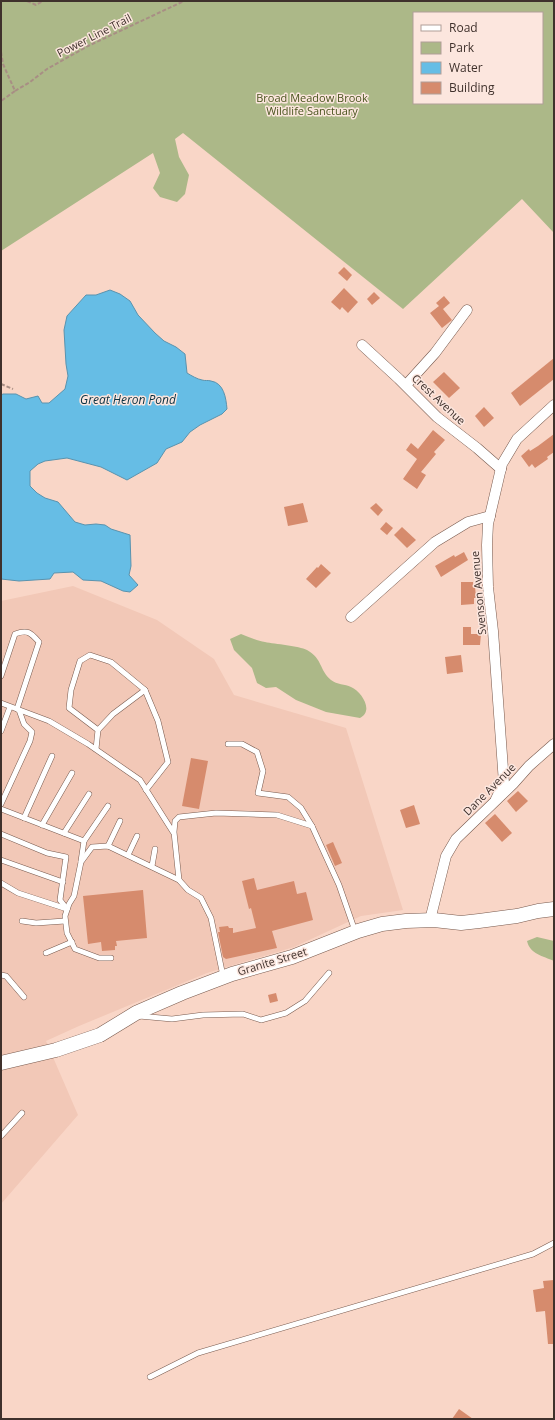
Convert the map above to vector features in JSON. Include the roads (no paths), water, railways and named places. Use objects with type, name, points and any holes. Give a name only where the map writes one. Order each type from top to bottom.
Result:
[{"type":"street","points":[[406,385],[435,353],[467,310]]},
{"type":"street","name":"Crest Avenue","points":[[362,345],[406,385],[437,416],[501,469]]},
{"type":"street","name":"Svenson Avenue","points":[[496,799],[504,783],[494,631],[488,587],[486,545],[490,516],[502,464],[517,438],[554,406]]},
{"type":"street","points":[[351,617],[435,542],[468,522],[490,516]]},
{"type":"street","name":"Dane Avenue","points":[[430,920],[447,854],[456,839],[529,766],[554,744]]},
{"type":"street","name":"Granite Street","points":[[1,1063],[50,1052],[100,1035],[132,1016],[182,993],[223,977],[292,957],[355,932],[382,924],[430,920],[461,922],[479,921],[538,911],[554,910]]},
{"type":"lane","points":[[1,676],[15,634],[22,631],[32,633],[39,642],[18,710],[24,724],[32,732],[30,741],[1,804]]},
{"type":"lane","points":[[98,730],[69,708],[71,690],[80,661],[90,655],[111,662],[145,690],[158,721],[168,762],[146,790]]},
{"type":"lane","points":[[96,749],[98,730],[113,714],[145,690]]},
{"type":"lane","points":[[1,703],[49,721],[96,749],[140,780],[174,832]]},
{"type":"lane","points":[[1,731],[10,707]]},
{"type":"lane","points":[[228,744],[242,744],[257,752],[263,771],[258,793],[288,797],[301,808],[312,826],[339,885],[355,932]]},
{"type":"lane","points":[[24,818],[52,756]]},
{"type":"lane","points":[[42,825],[72,773]]},
{"type":"lane","points":[[64,833],[89,794]]},
{"type":"lane","points":[[108,806],[84,841],[74,896],[69,904],[65,916],[67,933],[75,949],[99,958],[111,958]]},
{"type":"lane","points":[[1,809],[84,841]]},
{"type":"lane","points":[[179,880],[174,832],[175,821],[179,817],[216,813],[277,815],[312,826]]},
{"type":"lane","points":[[108,846],[120,820]]},
{"type":"lane","points":[[1,834],[47,852],[66,857],[60,900],[67,909]]},
{"type":"lane","points":[[128,855],[137,836]]},
{"type":"lane","points":[[81,862],[92,847],[108,846],[179,880],[188,890],[201,898],[210,918],[223,977]]},
{"type":"lane","points":[[152,866],[155,849]]},
{"type":"lane","points":[[1,860],[63,882]]},
{"type":"lane","points":[[1,883],[18,893],[67,909]]},
{"type":"lane","points":[[22,921],[36,923],[66,921]]},
{"type":"lane","points":[[46,953],[72,942]]},
{"type":"lane","points":[[132,1016],[172,1019],[204,1015],[243,1014],[261,1020],[286,1014],[305,1001],[329,973]]},
{"type":"lane","points":[[1,975],[6,976],[24,997]]},
{"type":"lane","points":[[1,1136],[22,1113]]},
{"type":"lane","points":[[150,1377],[198,1353],[533,1254],[554,1243]]},
{"type":"water","name":"Great Heron Pond","points":[[110,290],[120,294],[130,301],[138,315],[155,333],[164,341],[176,347],[185,354],[187,373],[198,379],[215,382],[222,388],[227,409],[222,414],[190,432],[182,442],[166,449],[157,463],[127,480],[101,467],[67,458],[45,461],[38,464],[30,471],[30,486],[45,498],[58,502],[75,522],[85,525],[105,525],[111,529],[130,535],[131,566],[129,575],[138,585],[130,592],[123,591],[101,581],[83,580],[73,572],[54,573],[50,579],[19,581],[1,579],[1,395],[16,394],[26,399],[38,396],[42,403],[49,403],[65,389],[68,376],[64,330],[67,316],[86,295],[96,295]]},
{"type":"park label","name":"Broad Meadow Brook Wildlife Sanctuary","points":[[312,103]]}]
